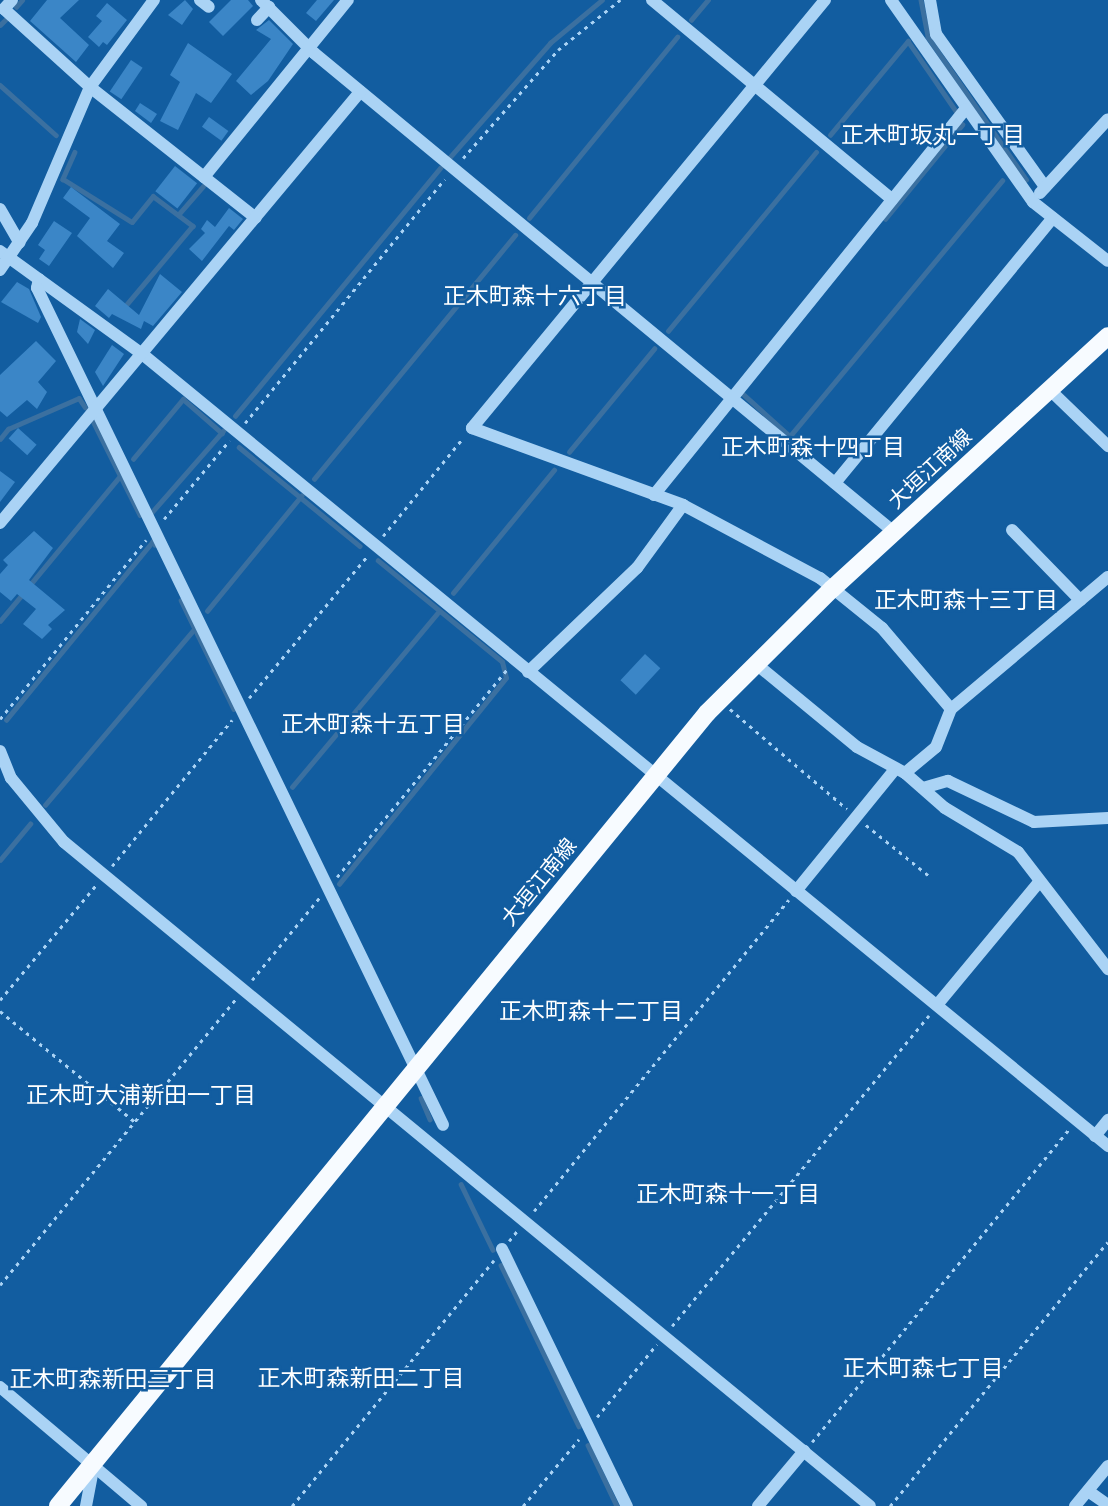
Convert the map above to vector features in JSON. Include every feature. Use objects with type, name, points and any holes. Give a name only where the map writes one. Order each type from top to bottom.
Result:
[{"type":"main road","name":"大垣江南線","points":[[58,1506],[719,700],[832,589],[1108,336]]},
{"type":"street","points":[[0,270],[4,255],[20,243],[90,88],[154,0]]},
{"type":"street","points":[[204,177],[307,46],[348,0]]},
{"type":"street","points":[[652,0],[753,87],[892,199]]},
{"type":"street","points":[[825,0],[472,428],[683,505],[820,578],[882,628],[951,709]]},
{"type":"street","points":[[891,0],[965,110],[1033,202],[1108,261]]},
{"type":"street","points":[[930,0],[936,34],[1045,187]]},
{"type":"street","points":[[257,20],[265,4],[307,46],[360,92],[895,533]]},
{"type":"street","points":[[8,5],[90,88],[256,218]]},
{"type":"street","points":[[0,523],[360,92]]},
{"type":"street","points":[[654,495],[965,110]]},
{"type":"street","points":[[1033,202],[1108,119]]},
{"type":"street","points":[[0,209],[20,243]]},
{"type":"street","points":[[835,483],[1053,218]]},
{"type":"street","points":[[4,255],[141,353],[1108,1146]]},
{"type":"street","points":[[39,279],[37,288],[443,1125]]},
{"type":"street","points":[[1050,390],[1108,446]]},
{"type":"street","points":[[528,672],[637,568],[683,505]]},
{"type":"street","points":[[1013,530],[1080,600]]},
{"type":"street","points":[[796,891],[857,817],[900,771],[936,747],[951,709],[1080,600],[1106,584]]},
{"type":"street","points":[[755,663],[858,747],[900,771],[945,808],[1018,852],[1108,969]]},
{"type":"street","points":[[0,751],[6,782],[104,875],[870,1506]]},
{"type":"street","points":[[923,788],[947,781],[1034,822],[1108,818]]},
{"type":"street","points":[[937,1005],[1040,881]]},
{"type":"street","points":[[1095,1136],[1108,1120]]},
{"type":"street","points":[[502,1249],[627,1506]]},
{"type":"street","points":[[0,1387],[141,1506]]},
{"type":"street","points":[[758,1506],[803,1451]]},
{"type":"street","points":[[86,1506],[94,1464]]},
{"type":"street","points":[[1075,1506],[1108,1466]]},
{"type":"street","points":[[1088,1491],[1108,1506]]},
{"type":"path","points":[[0,719],[453,170],[558,50],[620,0]]},
{"type":"path","points":[[376,545],[472,428]]},
{"type":"path","points":[[0,1285],[515,660]]},
{"type":"path","points":[[719,700],[928,875]]},
{"type":"path","points":[[0,1000],[104,875]]},
{"type":"path","points":[[292,1506],[796,891]]},
{"type":"path","points":[[523,1506],[937,1005]]},
{"type":"path","points":[[0,1011],[135,1122]]},
{"type":"path","points":[[803,1451],[1076,1120]]},
{"type":"path","points":[[890,1506],[1108,1242]]},
{"type":"building","points":[[47,0],[79,0],[60,18],[89,45],[76,62],[30,21]]},
{"type":"building","points":[[185,0],[193,9],[182,25],[168,15]]},
{"type":"building","points":[[231,0],[248,0],[253,6],[223,36],[209,22]]},
{"type":"building","points":[[317,0],[334,0],[316,21],[306,13]]},
{"type":"building","points":[[107,3],[127,20],[107,45],[103,42],[99,47],[88,37],[102,21],[96,16]]},
{"type":"building","points":[[269,20],[293,44],[268,81],[251,95],[236,81],[271,39],[256,30]]},
{"type":"building","points":[[188,43],[232,74],[211,103],[196,93],[178,130],[160,121],[180,82],[170,75]]},
{"type":"building","points":[[131,60],[143,68],[121,99],[110,92]]},
{"type":"building","points":[[140,103],[157,114],[151,123],[135,111]]},
{"type":"building","points":[[209,117],[228,131],[221,141],[202,127]]},
{"type":"building","points":[[175,166],[197,183],[177,208],[155,191]]},
{"type":"building","points":[[71,187],[120,224],[107,241],[124,253],[113,268],[77,236],[90,218],[63,198]]},
{"type":"building","points":[[229,208],[243,219],[234,230],[229,226],[202,261],[189,249],[205,233],[201,229],[207,220],[215,227]]},
{"type":"building","points":[[54,221],[72,233],[49,266],[39,259],[45,250],[38,245]]},
{"type":"building","points":[[160,274],[182,292],[153,326],[144,321],[141,329],[112,314],[109,318],[95,306],[108,289],[139,315]]},
{"type":"building","points":[[17,282],[29,289],[41,317],[38,323],[1,302]]},
{"type":"building","points":[[80,319],[95,330],[88,344],[77,332]]},
{"type":"building","points":[[36,341],[56,361],[38,382],[47,392],[37,409],[27,400],[7,417],[0,411],[0,375]]},
{"type":"building","points":[[112,345],[124,354],[103,386],[95,372]]},
{"type":"building","points":[[18,428],[37,445],[27,455],[9,438]]},
{"type":"building","points":[[0,471],[15,482],[0,502]]},
{"type":"building","points":[[34,531],[53,548],[29,580],[65,610],[48,625],[52,629],[42,639],[23,624],[36,609],[17,594],[11,601],[0,592],[0,574],[8,565],[3,560]]},
{"type":"building","points":[[645,654],[660,668],[636,695],[620,680]]},
{"type":"waterway","points":[[16,7],[22,0]]},
{"type":"waterway","points":[[450,157],[550,43],[602,0]]},
{"type":"waterway","points":[[691,20],[708,0]]},
{"type":"waterway","points":[[921,0],[928,37],[1026,179]]},
{"type":"waterway","points":[[0,25],[6,19]]},
{"type":"waterway","points":[[529,218],[677,37]]},
{"type":"waterway","points":[[830,135],[908,41],[956,111]]},
{"type":"waterway","points":[[0,85],[56,135]]},
{"type":"waterway","points":[[885,219],[962,125]]},
{"type":"waterway","points":[[75,152],[63,179],[132,222],[153,196],[193,226],[125,307]]},
{"type":"waterway","points":[[668,331],[816,152]]},
{"type":"waterway","points":[[235,416],[440,168]]},
{"type":"waterway","points":[[742,393],[790,436],[1002,181]]},
{"type":"waterway","points":[[178,215],[203,186]]},
{"type":"waterway","points":[[314,479],[515,235]]},
{"type":"waterway","points":[[569,452],[654,349]]},
{"type":"waterway","points":[[0,439],[8,429],[79,398],[85,407]]},
{"type":"waterway","points":[[133,459],[183,399],[222,433]]},
{"type":"waterway","points":[[93,421],[140,515]]},
{"type":"waterway","points":[[152,512],[223,431]]},
{"type":"waterway","points":[[239,447],[360,546]]},
{"type":"waterway","points":[[453,593],[554,470]]},
{"type":"waterway","points":[[29,586],[120,476]]},
{"type":"waterway","points":[[207,611],[301,496]]},
{"type":"waterway","points":[[6,720],[153,541],[155,545]]},
{"type":"waterway","points":[[339,884],[506,678],[502,662],[378,561]]},
{"type":"waterway","points":[[0,621],[24,592]]},
{"type":"waterway","points":[[181,600],[234,709]]},
{"type":"waterway","points":[[292,787],[439,611]]},
{"type":"waterway","points":[[45,805],[195,628]]},
{"type":"waterway","points":[[0,860],[30,824]]},
{"type":"waterway","points":[[421,1098],[430,1119]]},
{"type":"waterway","points":[[461,1184],[493,1250]]},
{"type":"waterway","points":[[501,1265],[579,1426]]},
{"type":"waterway","points":[[588,1445],[617,1506]]},
{"type":"district","name":"正木町坂丸一丁目","points":[[933,135]]},
{"type":"district","name":"正木町森十六丁目","points":[[535,296]]},
{"type":"district","name":"正木町森十四丁目","points":[[813,447]]},
{"type":"district","name":"正木町森十三丁目","points":[[966,600]]},
{"type":"district","name":"正木町森十五丁目","points":[[373,724]]},
{"type":"district","name":"正木町森十二丁目","points":[[591,1011]]},
{"type":"district","name":"正木町大浦新田一丁目","points":[[141,1095]]},
{"type":"district","name":"正木町森十一丁目","points":[[728,1194]]},
{"type":"district","name":"正木町森七丁目","points":[[923,1368]]},
{"type":"district","name":"正木町森新田二丁目","points":[[361,1378]]},
{"type":"district","name":"正木町森新田三丁目","points":[[113,1379]]}]
